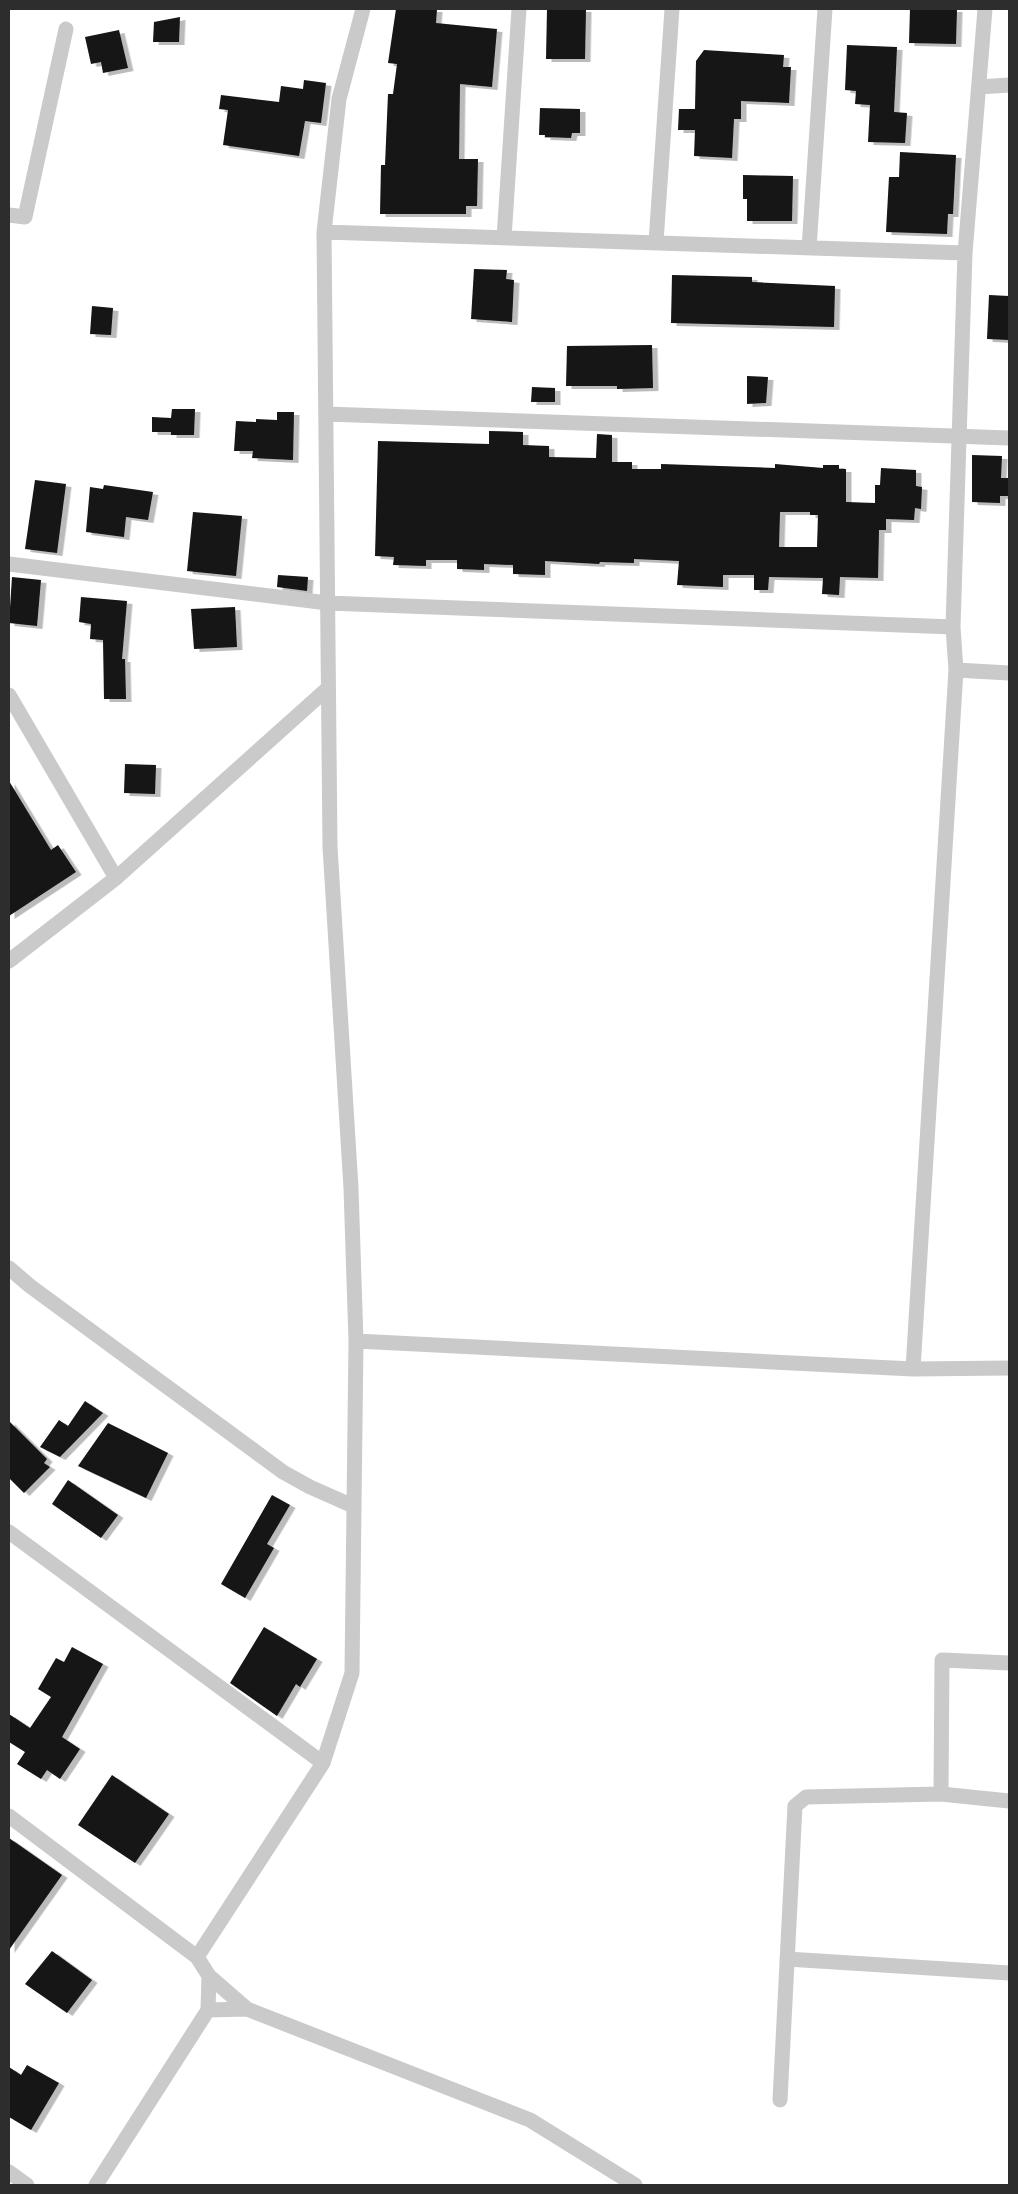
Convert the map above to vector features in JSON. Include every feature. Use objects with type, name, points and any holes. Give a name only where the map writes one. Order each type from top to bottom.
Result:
[{"type":"street","points":[[197,1957],[323,1763],[352,1673],[356,1342],[351,1188],[330,847],[324,232],[339,98],[362,9]]},
{"type":"street","points":[[504,238],[518,9]]},
{"type":"street","points":[[656,242],[672,9]]},
{"type":"street","points":[[810,248],[825,9]]},
{"type":"street","points":[[913,1369],[956,670],[953,628],[966,253],[984,9]]},
{"type":"street","points":[[9,215],[25,217],[66,29]]},
{"type":"street","points":[[979,87],[1009,85]]},
{"type":"street","points":[[324,232],[966,253]]},
{"type":"street","points":[[326,414],[1009,438]]},
{"type":"street","points":[[9,564],[328,603],[953,628]]},
{"type":"street","points":[[956,670],[1009,673]]},
{"type":"street","points":[[9,961],[116,878],[327,689]]},
{"type":"street","points":[[9,695],[14,719],[116,878]]},
{"type":"street","points":[[9,1268],[30,1286],[283,1472],[310,1487],[354,1506]]},
{"type":"street","points":[[356,1342],[913,1369],[1009,1368]]},
{"type":"street","points":[[9,1532],[323,1763]]},
{"type":"street","points":[[941,1794],[942,1660],[1009,1663]]},
{"type":"street","points":[[780,2100],[795,1806],[806,1797],[941,1794],[1009,1801]]},
{"type":"street","points":[[9,1816],[197,1957],[209,1976],[247,2009],[530,2120],[635,2185]]},
{"type":"street","points":[[787,1958],[1009,1973]]},
{"type":"street","points":[[96,2185],[208,2010],[209,1976]]},
{"type":"street","points":[[208,2010],[247,2009]]},
{"type":"street","points":[[9,2172],[27,2185]]},
{"type":"building","points":[[396,9],[437,9],[436,23],[497,29],[492,87],[460,84],[459,159],[478,159],[477,206],[466,206],[466,214],[380,214],[381,165],[385,165],[388,94],[393,94],[397,64],[388,63]]},
{"type":"building","points":[[547,9],[586,9],[585,59],[546,59]]},
{"type":"building","points":[[910,9],[957,9],[956,44],[909,43]]},
{"type":"building","points":[[180,17],[179,42],[153,42],[154,22]]},
{"type":"building","points":[[119,30],[128,68],[103,73],[101,62],[91,64],[85,37]]},
{"type":"building","points":[[847,45],[897,47],[894,112],[907,113],[905,143],[868,142],[870,105],[855,104],[856,91],[845,90]]},
{"type":"building","points":[[704,50],[784,55],[783,67],[791,67],[789,103],[741,101],[741,119],[734,119],[732,158],[694,156],[695,130],[678,130],[679,109],[695,109],[696,61]]},
{"type":"building","points":[[304,80],[326,83],[321,123],[305,121],[299,156],[223,145],[228,110],[219,109],[221,95],[279,102],[281,86],[303,89]]},
{"type":"building","points":[[540,108],[580,109],[580,133],[572,133],[571,138],[539,135]]},
{"type":"building","points":[[900,152],[956,155],[953,214],[948,214],[947,234],[886,232],[889,177],[899,177]]},
{"type":"building","points":[[743,175],[793,176],[792,221],[747,221],[747,199],[743,199]]},
{"type":"building","points":[[474,269],[507,270],[506,279],[514,280],[512,322],[471,319]]},
{"type":"building","points":[[672,275],[752,277],[752,282],[835,286],[834,327],[671,323]]},
{"type":"building","points":[[989,295],[1009,296],[1009,340],[987,339]]},
{"type":"building","points":[[92,306],[113,308],[111,335],[90,334]]},
{"type":"building","points":[[652,345],[653,388],[617,389],[617,386],[566,386],[567,346]]},
{"type":"building","points":[[747,376],[768,377],[766,403],[747,404]]},
{"type":"building","points":[[532,387],[555,388],[555,402],[531,402]]},
{"type":"building","points":[[172,409],[195,409],[194,435],[171,435],[171,432],[152,432],[152,417],[171,418]]},
{"type":"building","points":[[277,412],[294,412],[293,460],[252,458],[253,451],[234,451],[236,421],[256,422],[256,419],[277,420]]},
{"type":"building","points":[[489,431],[523,432],[523,445],[549,446],[549,457],[596,458],[597,434],[612,435],[612,462],[632,462],[632,469],[661,469],[661,464],[775,468],[775,464],[823,468],[823,465],[839,465],[839,469],[846,469],[846,502],[875,503],[875,485],[880,485],[881,468],[916,470],[916,486],[922,487],[921,509],[915,508],[914,520],[886,519],[886,530],[879,530],[878,578],[840,577],[839,595],[822,594],[823,578],[769,577],[768,590],[754,590],[754,575],[723,575],[723,587],[677,585],[679,561],[634,559],[634,563],[600,562],[599,564],[545,561],[545,575],[513,574],[513,565],[484,564],[484,570],[457,569],[457,560],[426,560],[426,566],[393,565],[394,557],[375,556],[378,441],[489,444]],"holes":[[[780,512],[810,512],[810,515],[818,515],[817,547],[779,547]]]},
{"type":"building","points":[[972,455],[1002,456],[1001,478],[1009,478],[1009,496],[1000,496],[1000,503],[972,502]]},
{"type":"building","points":[[35,480],[66,484],[57,553],[25,549]]},
{"type":"building","points":[[104,485],[153,492],[148,520],[126,517],[124,537],[86,532],[90,487],[103,489]]},
{"type":"building","points":[[193,512],[242,516],[236,576],[187,571]]},
{"type":"building","points":[[278,575],[308,577],[307,591],[277,587]]},
{"type":"building","points":[[12,577],[41,580],[37,626],[9,623]]},
{"type":"building","points":[[81,597],[127,601],[122,659],[125,659],[126,699],[104,699],[103,640],[90,639],[91,624],[79,622]]},
{"type":"building","points":[[235,607],[237,647],[194,649],[191,609]]},
{"type":"building","points":[[125,764],[156,765],[155,794],[124,793]]},
{"type":"building","points":[[9,781],[51,850],[58,845],[76,872],[9,916]]},
{"type":"building","points":[[85,1401],[103,1413],[60,1457],[40,1447],[59,1420],[68,1426]]},
{"type":"building","points":[[9,1421],[47,1459],[44,1463],[50,1467],[24,1493],[9,1478]]},
{"type":"building","points":[[108,1423],[168,1453],[146,1498],[78,1466]]},
{"type":"building","points":[[68,1480],[118,1515],[101,1538],[52,1504]]},
{"type":"building","points":[[272,1495],[290,1505],[267,1544],[274,1548],[245,1598],[221,1584]]},
{"type":"building","points":[[264,1627],[317,1659],[300,1687],[296,1684],[277,1716],[230,1683]]},
{"type":"building","points":[[72,1647],[103,1664],[62,1737],[80,1749],[60,1779],[47,1770],[41,1779],[17,1764],[25,1752],[9,1742],[9,1714],[30,1728],[51,1697],[38,1689],[56,1658],[64,1662]]},
{"type":"building","points":[[112,1775],[169,1814],[135,1863],[78,1825]]},
{"type":"building","points":[[9,1838],[62,1875],[9,1950]]},
{"type":"building","points":[[52,1951],[92,1980],[67,2013],[25,1984]]},
{"type":"building","points":[[27,2065],[59,2083],[31,2130],[9,2117],[9,2067],[21,2075]]}]
